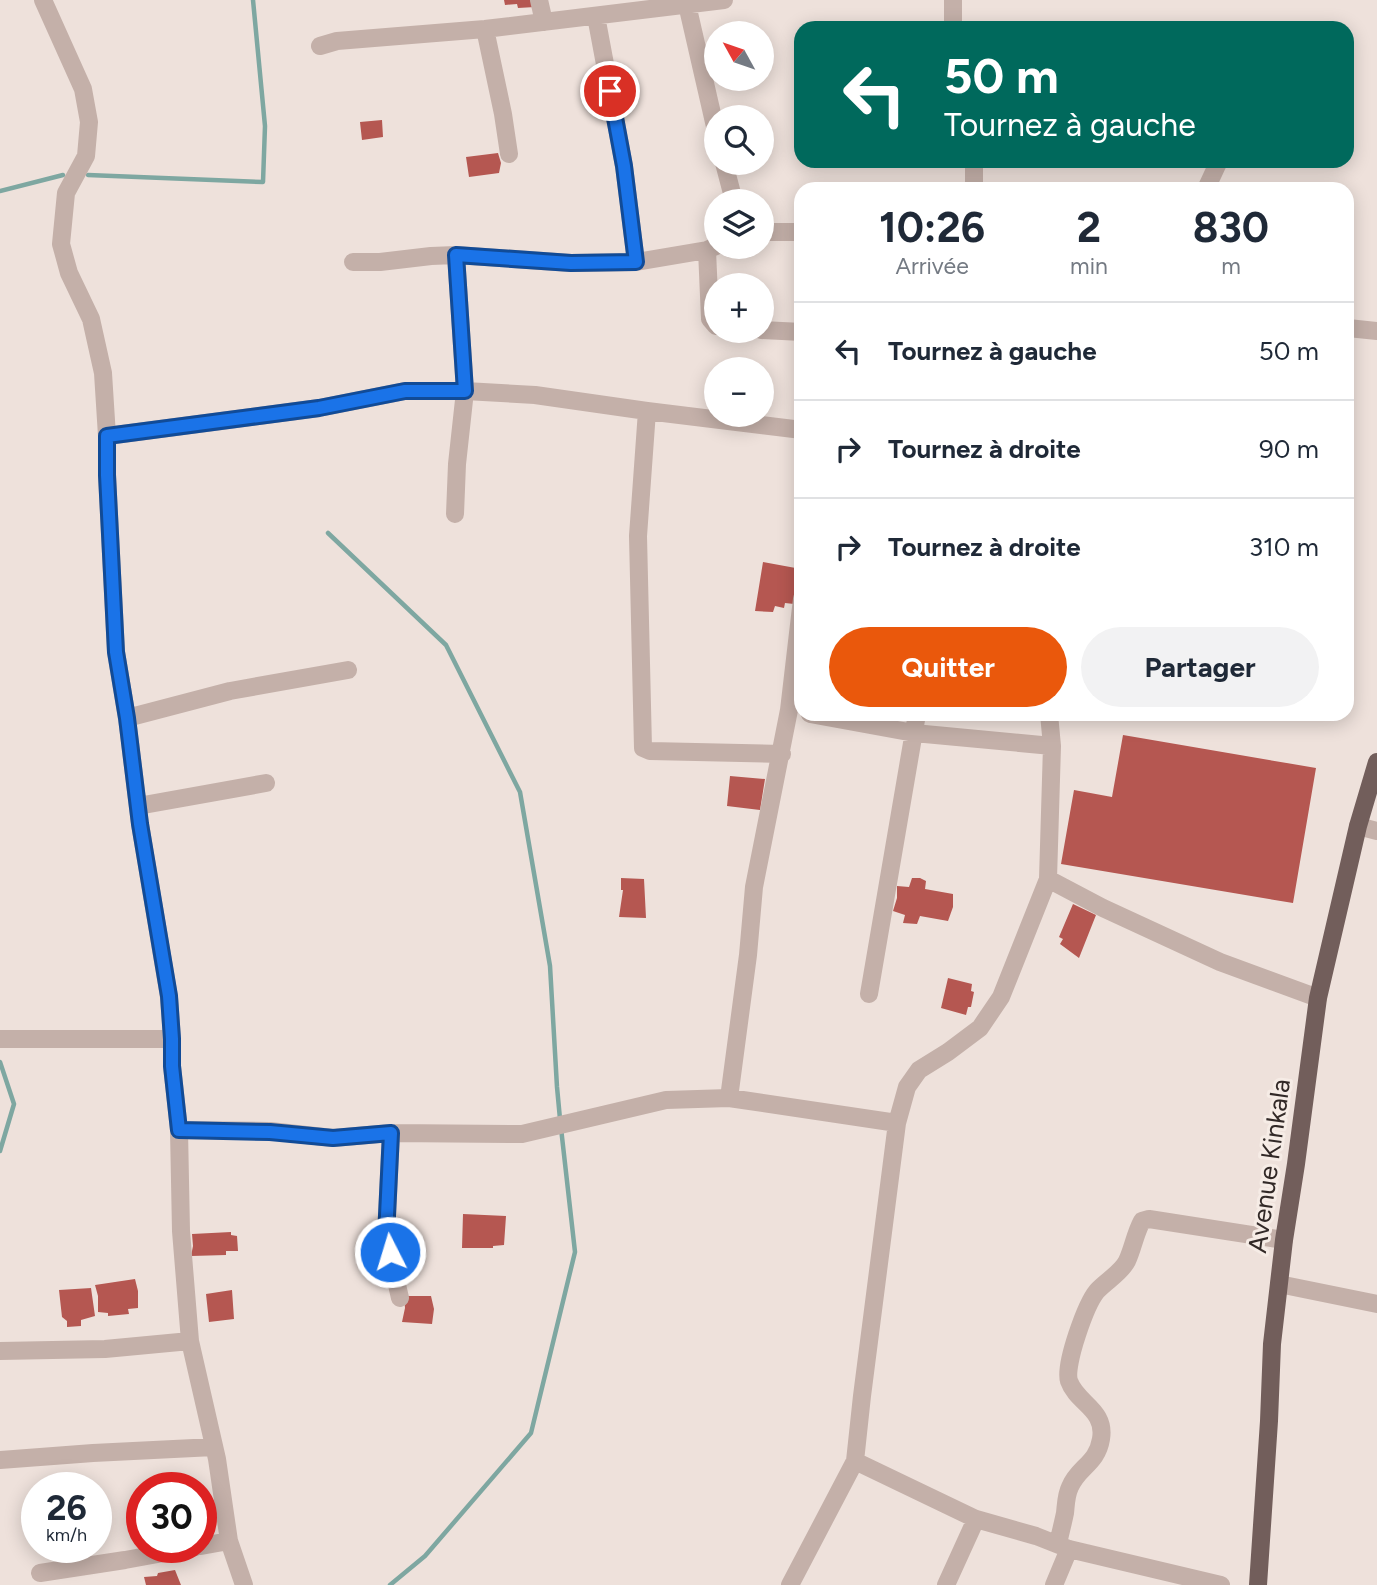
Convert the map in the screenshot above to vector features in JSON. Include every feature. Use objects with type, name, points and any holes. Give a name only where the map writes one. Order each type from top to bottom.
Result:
[{"type":"main road","name":"Avenue Kinkala","points":[[1258,1585],[1272,1344],[1318,998],[1358,826],[1377,762]]},
{"type":"street","points":[[43,0],[83,89],[89,122],[86,156],[66,193],[61,244],[69,273],[90,319],[103,373],[116,652],[169,996],[172,1066],[179,1130],[181,1230],[190,1341],[214,1447],[229,1541],[244,1585]]},
{"type":"street","points":[[539,0],[544,22]]},
{"type":"street","points":[[320,46],[337,41],[485,29],[687,2],[724,0]]},
{"type":"street","points":[[953,0],[953,21]]},
{"type":"street","points":[[687,2],[710,105]]},
{"type":"street","points":[[596,16],[624,166],[636,262]]},
{"type":"street","points":[[485,29],[509,154]]},
{"type":"street","points":[[774,232],[794,232]]},
{"type":"street","points":[[353,262],[456,255],[571,263],[636,262],[704,249]]},
{"type":"street","points":[[455,514],[465,391],[456,255]]},
{"type":"street","points":[[1354,329],[1377,331]]},
{"type":"street","points":[[774,331],[794,332]]},
{"type":"street","points":[[107,436],[319,408],[405,391],[535,395],[794,429]]},
{"type":"street","points":[[648,411],[638,536],[643,748],[650,751],[782,754]]},
{"type":"street","points":[[127,718],[229,691],[348,670]]},
{"type":"street","points":[[729,1098],[754,887],[782,754],[794,714]]},
{"type":"street","points":[[848,721],[914,733],[1052,746]]},
{"type":"street","points":[[869,994],[916,721]]},
{"type":"street","points":[[790,1585],[855,1461],[897,1123],[907,1087],[919,1069],[980,1028],[1001,997],[1048,879],[1052,746],[1050,721]]},
{"type":"street","points":[[138,806],[266,783]]},
{"type":"street","points":[[1358,826],[1377,831]]},
{"type":"street","points":[[1048,879],[1103,908],[1220,962],[1318,998]]},
{"type":"street","points":[[0,1038],[172,1039]]},
{"type":"street","points":[[179,1130],[270,1132],[333,1138],[391,1133],[522,1134],[666,1100],[729,1098],[897,1123]]},
{"type":"street","points":[[391,1133],[386,1236],[400,1298]]},
{"type":"street","points":[[1054,1585],[1064,1546],[1069,1488],[1077,1474],[1089,1465],[1101,1442],[1102,1426],[1094,1411],[1070,1382],[1068,1373],[1071,1357],[1086,1309],[1097,1291],[1126,1264],[1142,1222],[1149,1219],[1284,1240]]},
{"type":"street","points":[[1279,1284],[1377,1304]]},
{"type":"street","points":[[0,1351],[105,1349],[190,1341]]},
{"type":"street","points":[[0,1461],[214,1447]]},
{"type":"street","points":[[855,1461],[976,1519],[1064,1546],[1221,1585]]},
{"type":"street","points":[[946,1585],[976,1519]]},
{"type":"street","points":[[217,1543],[229,1541]]},
{"type":"street","points":[[40,1573],[126,1560]]},
{"type":"building","points":[[504,0],[535,0],[535,7],[518,8],[517,4],[505,5]]},
{"type":"building","points":[[382,120],[383,137],[362,140],[360,122]]},
{"type":"building","points":[[498,153],[501,163],[499,173],[469,177],[466,157]]},
{"type":"building","points":[[763,562],[794,568],[794,604],[785,603],[784,608],[775,606],[773,612],[755,611]]},
{"type":"building","points":[[1123,735],[1316,768],[1293,903],[1061,864],[1074,790],[1112,797]]},
{"type":"building","points":[[730,776],[765,779],[760,810],[727,806]]},
{"type":"building","points":[[621,878],[644,879],[646,918],[619,917],[623,890]]},
{"type":"building","points":[[912,878],[926,881],[925,889],[953,894],[953,907],[948,921],[920,916],[917,924],[903,923],[905,915],[893,911],[897,886],[909,887]]},
{"type":"building","points":[[1073,904],[1096,915],[1079,958],[1060,944],[1063,939],[1059,937]]},
{"type":"building","points":[[948,978],[972,984],[971,991],[974,992],[966,1015],[941,1008]]},
{"type":"building","points":[[463,1214],[506,1216],[504,1245],[493,1248],[462,1248]]},
{"type":"building","points":[[231,1232],[231,1235],[237,1236],[238,1251],[226,1251],[226,1255],[191,1256],[192,1234]]},
{"type":"building","points":[[135,1279],[138,1308],[128,1309],[129,1314],[108,1316],[108,1313],[98,1312],[95,1285]]},
{"type":"building","points":[[91,1288],[95,1316],[81,1320],[81,1326],[67,1327],[67,1321],[62,1317],[59,1290]]},
{"type":"building","points":[[232,1290],[234,1319],[209,1322],[206,1294]]},
{"type":"building","points":[[404,1296],[431,1296],[434,1309],[432,1324],[402,1322]]},
{"type":"building","points":[[175,1570],[181,1585],[146,1585],[144,1577]]},
{"type":"waterway","points":[[88,175],[263,182],[265,126],[253,0]]},
{"type":"waterway","points":[[0,191],[63,175]]},
{"type":"waterway","points":[[328,533],[446,645],[520,792],[550,966],[560,1119]]},
{"type":"waterway","points":[[0,1062],[14,1104],[0,1151]]},
{"type":"waterway","points":[[390,1585],[425,1556],[531,1433],[575,1252],[561,1128]]},
{"type":"route","points":[[390,1252],[386,1236],[391,1133],[333,1138],[270,1132],[179,1130],[172,1066],[169,996],[140,824],[116,652],[107,436],[319,408],[405,391],[465,391],[456,255],[571,263],[636,262],[624,166],[610,91]]}]
